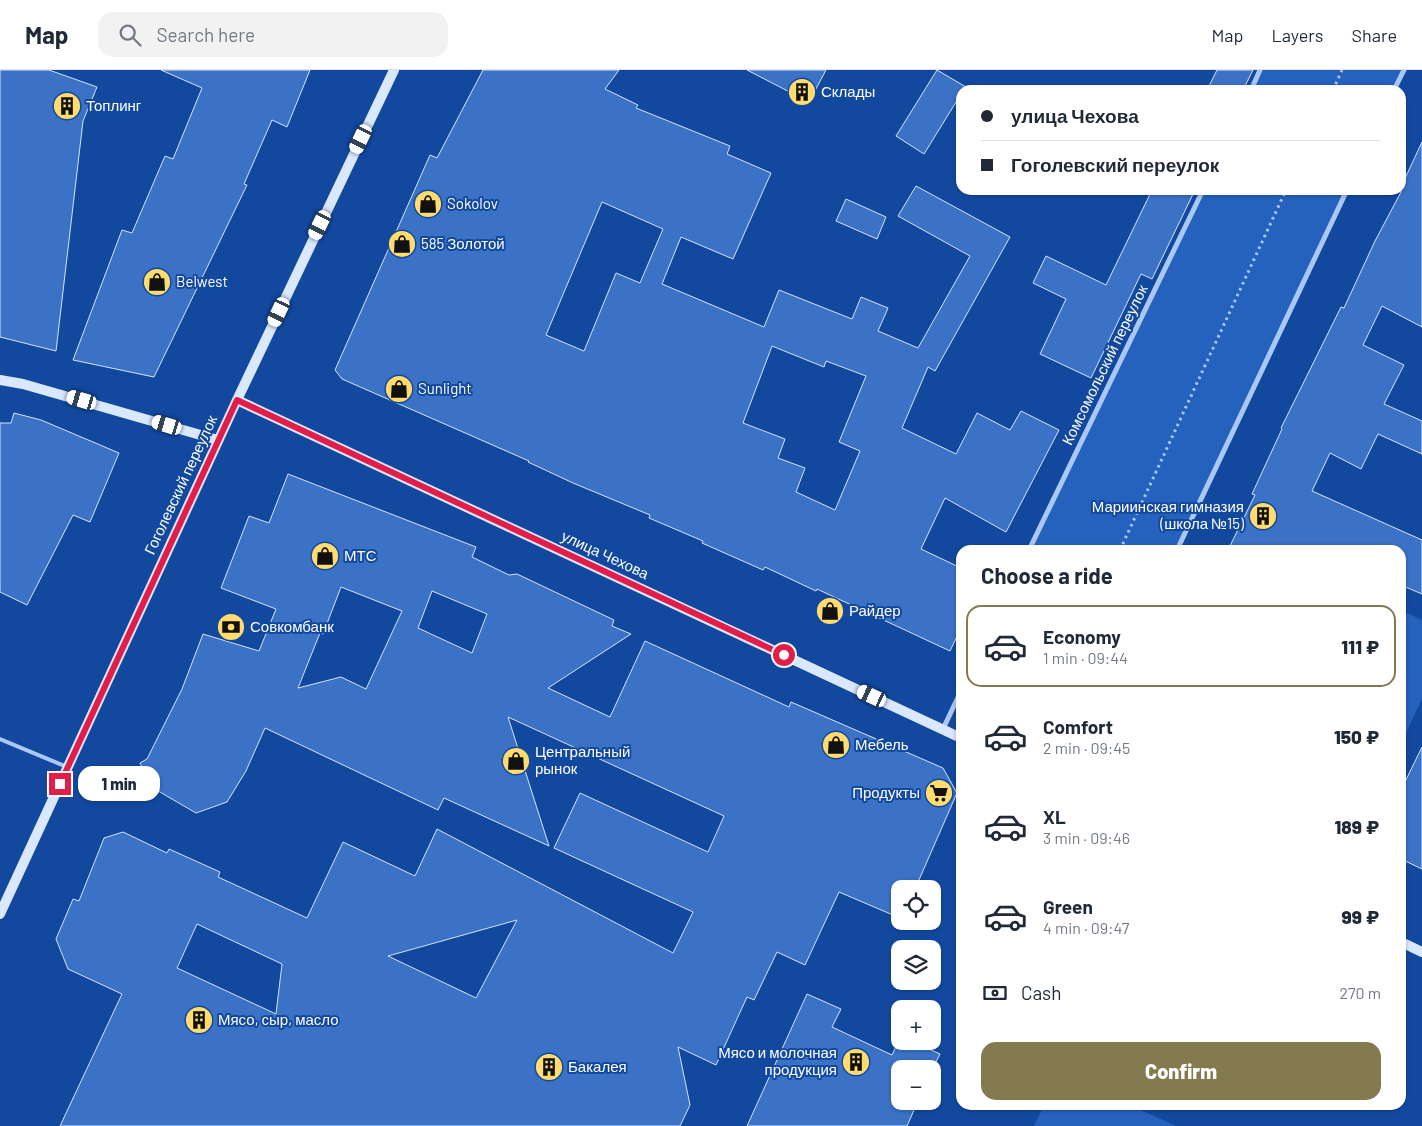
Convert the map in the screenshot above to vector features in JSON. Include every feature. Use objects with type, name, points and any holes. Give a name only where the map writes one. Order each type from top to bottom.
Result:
[{"type":"main road","name":"Гоголевский переулок","points":[[0,914],[218,440],[394,70]]},
{"type":"main road","points":[[0,380],[23,384],[218,440]]},
{"type":"main road","name":"улица Чехова","points":[[237,400],[956,736]]},
{"type":"main road","points":[[1406,944],[1422,952]]},
{"type":"street","points":[[1253,85],[1260,70]]},
{"type":"street","points":[[1396,85],[1404,70]]},
{"type":"street","name":"Комсомольский переулок","points":[[1031,545],[1201,195]]},
{"type":"street","points":[[1179,545],[1345,195]]},
{"type":"street","points":[[943,729],[956,702]]},
{"type":"lane","points":[[0,739],[67,768]]},
{"type":"path","points":[[1335,85],[1342,70]]},
{"type":"path","points":[[1122,545],[1284,195]]},
{"type":"shaded area","points":[[1260,70],[1404,70],[1396,85],[1253,85]]},
{"type":"shaded area","points":[[1201,195],[1345,195],[1179,545],[1031,545]]},
{"type":"shaded area","points":[[1406,612],[1422,620],[1422,699],[1406,733]]},
{"type":"shaded area","points":[[1042,1110],[1141,1110],[1176,1126],[1034,1126]]},
{"type":"building","points":[[0,70],[49,70],[97,87],[83,121],[56,351],[0,337]]},
{"type":"building","points":[[161,70],[310,70],[287,127],[272,120],[244,184],[247,185],[154,377],[73,360],[122,230],[132,233],[165,156],[173,159],[202,88]]},
{"type":"building","points":[[483,70],[619,70],[605,89],[638,105],[636,108],[730,146],[727,154],[771,173],[733,259],[681,237],[662,284],[764,327],[779,290],[852,319],[861,297],[888,308],[878,331],[918,348],[970,256],[898,216],[916,186],[1010,237],[935,371],[928,367],[902,428],[956,454],[977,413],[1010,430],[1021,411],[1059,430],[1006,532],[945,498],[921,549],[956,566],[956,638],[950,651],[817,589],[816,591],[765,567],[763,570],[702,543],[703,541],[649,518],[650,515],[573,483],[529,461],[342,379],[335,370],[430,155],[437,158]],"holes":[[[602,202],[663,229],[640,283],[616,273],[584,351],[546,335]],[[772,346],[824,367],[826,361],[866,376],[839,442],[860,451],[835,510],[796,492],[805,468],[778,458],[785,439],[743,423]]]},
{"type":"building","name":"Склады","points":[[747,70],[826,70],[809,102]]},
{"type":"building","points":[[937,70],[963,85],[956,85],[956,102],[924,154],[896,136]]},
{"type":"building","points":[[1217,70],[1253,70],[1246,85],[1210,85]]},
{"type":"building","points":[[1422,142],[1422,327],[1382,306],[1363,345],[1404,365],[1384,404],[1422,421],[1422,454],[1378,434],[1361,469],[1330,453],[1312,491],[1422,540],[1422,594],[1406,587],[1406,545],[1230,545],[1255,495],[1252,494],[1281,428],[1341,307],[1344,308],[1375,241],[1399,195],[1406,195],[1406,176]]},
{"type":"building","points":[[1150,195],[1193,195],[1152,279],[1141,274],[1091,378],[1040,354],[1066,299],[1033,283],[1046,256],[1106,285]]},
{"type":"building","points":[[846,199],[886,217],[877,239],[836,221]]},
{"type":"building","points":[[14,413],[41,420],[119,453],[90,522],[73,515],[27,605],[0,592],[0,423],[11,423]]},
{"type":"building","points":[[288,474],[476,547],[472,557],[509,575],[517,574],[614,620],[612,626],[631,634],[548,688],[610,717],[645,641],[789,707],[791,702],[943,768],[956,791],[956,795],[919,880],[891,880],[891,914],[839,892],[805,965],[777,952],[754,1000],[747,997],[716,1065],[678,1047],[690,1105],[680,1126],[60,1126],[122,994],[68,969],[56,939],[73,899],[79,901],[104,838],[123,832],[167,853],[169,849],[220,872],[218,877],[307,918],[343,842],[415,876],[437,829],[673,953],[693,912],[554,848],[580,793],[708,852],[724,816],[508,717],[549,846],[444,798],[438,810],[265,728],[246,771],[227,802],[196,813],[153,788],[140,763],[147,759],[182,689],[203,634],[259,651],[276,609],[221,588],[249,516],[269,523]],"holes":[[[341,587],[402,611],[366,689],[341,677],[298,688],[320,633],[323,634]],[[432,591],[487,614],[472,653],[418,628]],[[517,920],[476,998],[388,956]],[[197,924],[282,964],[276,1014],[177,968]]]},
{"type":"building","points":[[1422,747],[1422,869],[1406,861],[1406,780]]},
{"type":"building","name":"Мясо и молочная продукция","points":[[807,994],[841,1009],[832,1027],[892,1055],[894,1050],[931,1050],[940,1054],[937,1060],[891,1060],[891,1110],[914,1110],[907,1126],[747,1126]]},
{"type":"place","name":"Склады","points":[[802,92]]},
{"type":"place","name":"Топлинг","points":[[67,106]]},
{"type":"place","name":"Sokolov","points":[[428,204]]},
{"type":"place","name":"585 Золотой","points":[[402,244]]},
{"type":"place","name":"Belwest","points":[[157,282]]},
{"type":"place","name":"Sunlight","points":[[399,389]]},
{"type":"place","name":"Мариинская гимназия (школа №15)","points":[[1263,516]]},
{"type":"place","name":"МТС","points":[[325,556]]},
{"type":"place","name":"Райдер","points":[[830,611]]},
{"type":"place","name":"Совкомбанк","points":[[231,627]]},
{"type":"place","name":"Мебель","points":[[836,745]]},
{"type":"place","name":"Центральный рынок","points":[[516,761]]},
{"type":"place","name":"Продукты","points":[[939,793]]},
{"type":"place","name":"Мясо, сыр, масло","points":[[199,1020]]},
{"type":"place","name":"Мясо и молочная продукция","points":[[856,1062]]},
{"type":"place","name":"Бакалея","points":[[549,1067]]},
{"type":"route","points":[[60,784],[237,400],[784,655]]}]
